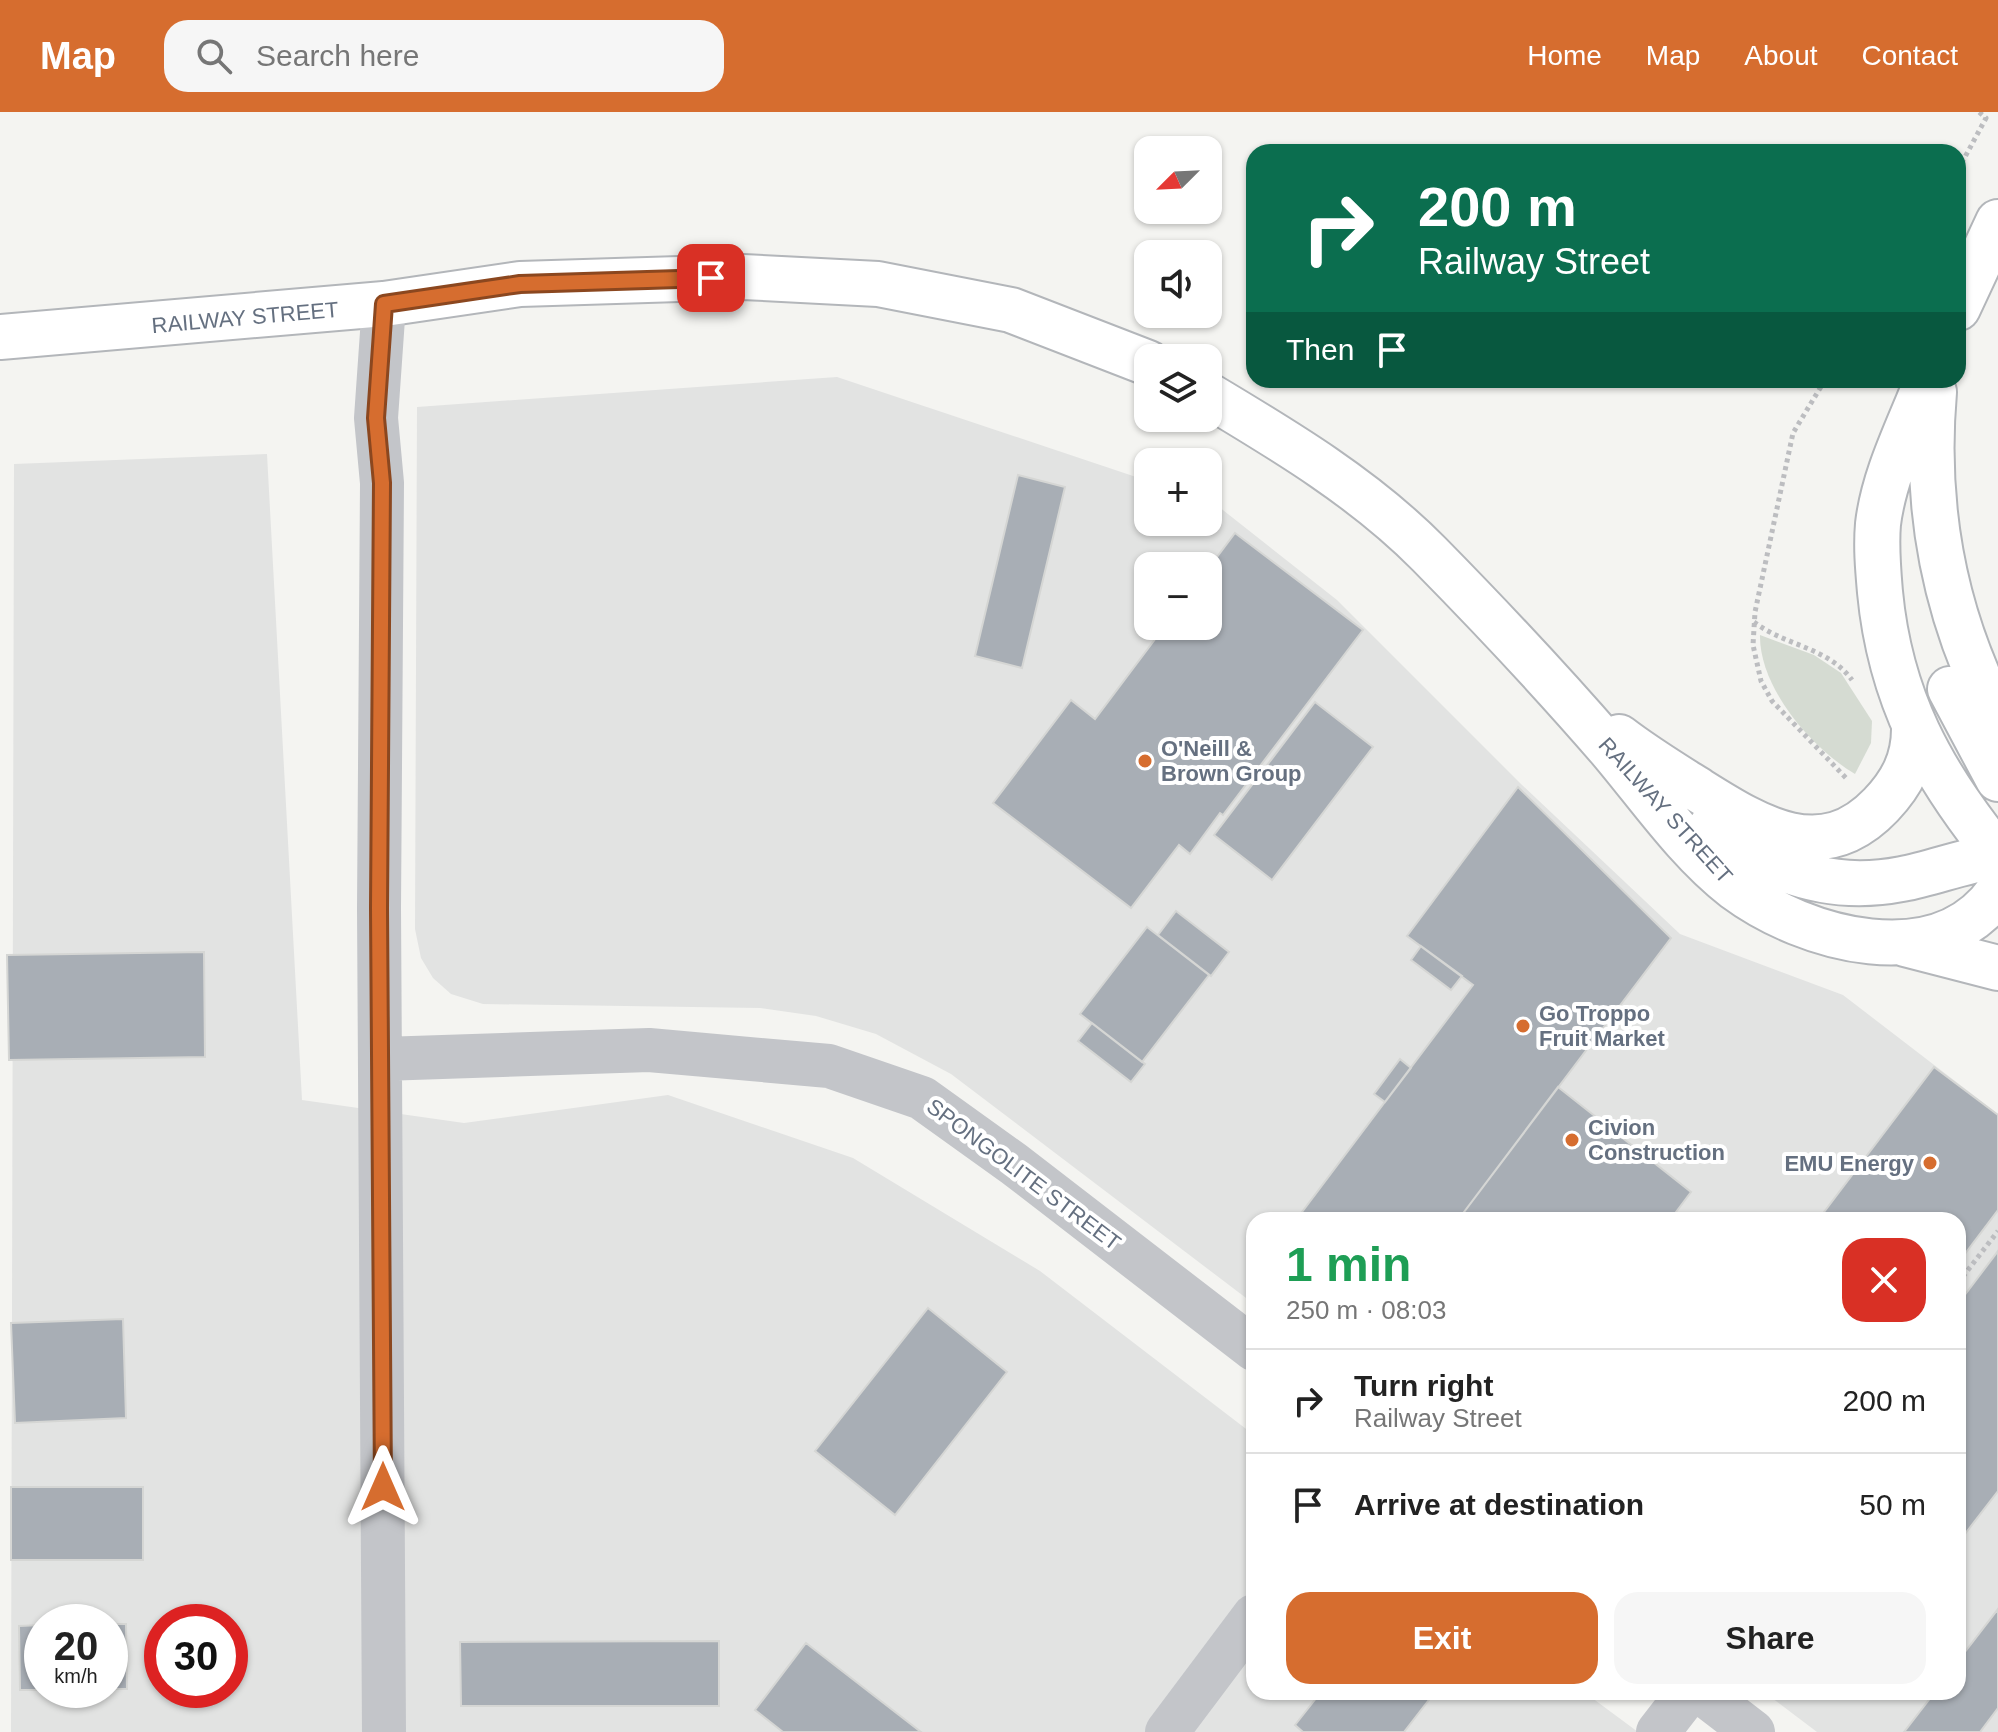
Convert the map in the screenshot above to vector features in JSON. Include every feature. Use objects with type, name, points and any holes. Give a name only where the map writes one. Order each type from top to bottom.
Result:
[{"type":"main road","points":[[1966,291],[1998,222]]},
{"type":"main road","name":"RAILWAY STREET","points":[[0,337],[384,304],[520,284],[743,277],[878,284],[1011,310],[1134,358]]},
{"type":"main road","points":[[1924,388],[1889,474],[1877,547],[1886,636],[1914,729],[1946,787],[1998,855]]},
{"type":"main road","points":[[1935,388],[1930,609],[1934,643],[1954,697],[1998,779]]},
{"type":"main road","name":"RAILWAY STREET","points":[[1222,403],[1313,458],[1426,551],[1563,694],[1706,861],[1733,886],[1769,910],[1805,926],[1844,936],[1891,941],[1924,940],[1950,932],[1976,915],[1998,892]]},
{"type":"main road","points":[[1932,482],[1937,538],[1951,606],[1971,664],[1998,718]]},
{"type":"main road","name":"RAILWAY STREET","points":[[1563,694],[1640,752],[1759,826],[1801,838],[1817,838],[1845,831],[1885,801],[1906,773],[1914,729]]},
{"type":"main road","name":"RAILWAY STREET","points":[[1640,752],[1720,832],[1766,862],[1792,874],[1841,883],[1872,883],[1998,855]]},
{"type":"main road","points":[[1891,941],[1998,968]]},
{"type":"street","points":[[384,304],[376,418],[382,483],[379,908],[384,1732]]},
{"type":"street","name":"SPONGOLITE STREET","points":[[382,1059],[649,1050],[829,1066],[922,1098],[1014,1164],[1246,1343]]},
{"type":"street","points":[[1167,1732],[1246,1627]]},
{"type":"street","points":[[1658,1732],[1683,1700]]},
{"type":"street","points":[[1711,1700],[1753,1732]]},
{"type":"path","points":[[1966,156],[1986,118],[1979,112]]},
{"type":"path","points":[[1820,388],[1793,433],[1754,622],[1754,659],[1772,701],[1849,781]]},
{"type":"path","points":[[1754,622],[1772,635],[1826,656],[1846,672],[1858,690]]},
{"type":"path","points":[[1966,1273],[1998,1231]]},
{"type":"shaded area","points":[[837,377],[1134,476],[1134,536],[1222,536],[1222,509],[1337,600],[1521,784],[1680,934],[1843,995],[1998,1114],[1998,1732],[1817,1732],[1775,1700],[1966,1700],[1966,1212],[1246,1212],[1246,1298],[951,1074],[876,1034],[816,1016],[760,1008],[483,1004],[451,994],[433,978],[421,958],[415,929],[417,407]]},
{"type":"shaded area","points":[[267,454],[302,1100],[464,1123],[668,1095],[853,1158],[1040,1271],[1246,1429],[1246,1700],[1595,1700],[1638,1732],[11,1732],[14,464]]},
{"type":"shaded area","points":[[1760,635],[1814,655],[1841,673],[1872,721],[1871,743],[1855,774],[1821,749],[1778,695],[1762,655]]},
{"type":"building","points":[[1018,475],[1065,487],[1022,668],[975,656]]},
{"type":"building","name":"O'Neill & Brown Group","points":[[1235,533],[1363,630],[1223,815],[1220,813],[1190,854],[1179,845],[1131,908],[993,803],[1071,700],[1095,719],[1154,640],[1222,640],[1221,552]]},
{"type":"building","points":[[1315,702],[1373,747],[1272,880],[1214,835]]},
{"type":"building","name":"Go Troppo Fruit Market","points":[[1518,787],[1671,938],[1464,1212],[1302,1212],[1473,985],[1407,936]]},
{"type":"building","points":[[1176,911],[1229,952],[1211,976],[1158,935]]},
{"type":"building","points":[[1147,927],[1209,975],[1142,1062],[1080,1014]]},
{"type":"building","points":[[1421,946],[1462,976],[1451,990],[1411,960]]},
{"type":"building","points":[[204,952],[205,1057],[9,1060],[7,955]]},
{"type":"building","points":[[1092,1023],[1145,1064],[1131,1082],[1078,1041]]},
{"type":"building","points":[[1400,1059],[1411,1068],[1385,1102],[1374,1094]]},
{"type":"building","name":"EMU Energy","points":[[1934,1067],[1998,1115],[1998,1210],[1966,1252],[1966,1212],[1824,1212]]},
{"type":"building","name":"Civion Construction","points":[[1558,1087],[1691,1192],[1676,1212],[1464,1212]]},
{"type":"building","points":[[1998,1251],[1998,1491],[1966,1533],[1966,1293]]},
{"type":"building","points":[[928,1308],[1007,1372],[895,1515],[815,1451]]},
{"type":"building","points":[[123,1319],[126,1418],[15,1423],[11,1323]]},
{"type":"building","points":[[11,1487],[143,1487],[143,1560],[11,1560]]},
{"type":"building","points":[[1998,1609],[1998,1708],[1980,1732],[1904,1732],[1929,1700],[1966,1700],[1966,1651]]},
{"type":"building","points":[[19,1626],[24,1626],[24,1690],[20,1690]]},
{"type":"building","points":[[719,1641],[719,1706],[461,1706],[460,1642]]},
{"type":"building","points":[[806,1643],[921,1732],[783,1732],[755,1710]]},
{"type":"building","points":[[1315,1700],[1429,1700],[1404,1732],[1303,1732],[1295,1725]]},
{"type":"place","name":"O'Neill & Brown Group","points":[[1145,761]]},
{"type":"place","name":"Go Troppo Fruit Market","points":[[1523,1026]]},
{"type":"place","name":"Civion Construction","points":[[1572,1140]]},
{"type":"place","name":"EMU Energy","points":[[1930,1163]]},
{"type":"route","points":[[383,1487],[379,908],[382,483],[376,385],[384,304],[520,284],[711,278]]}]
